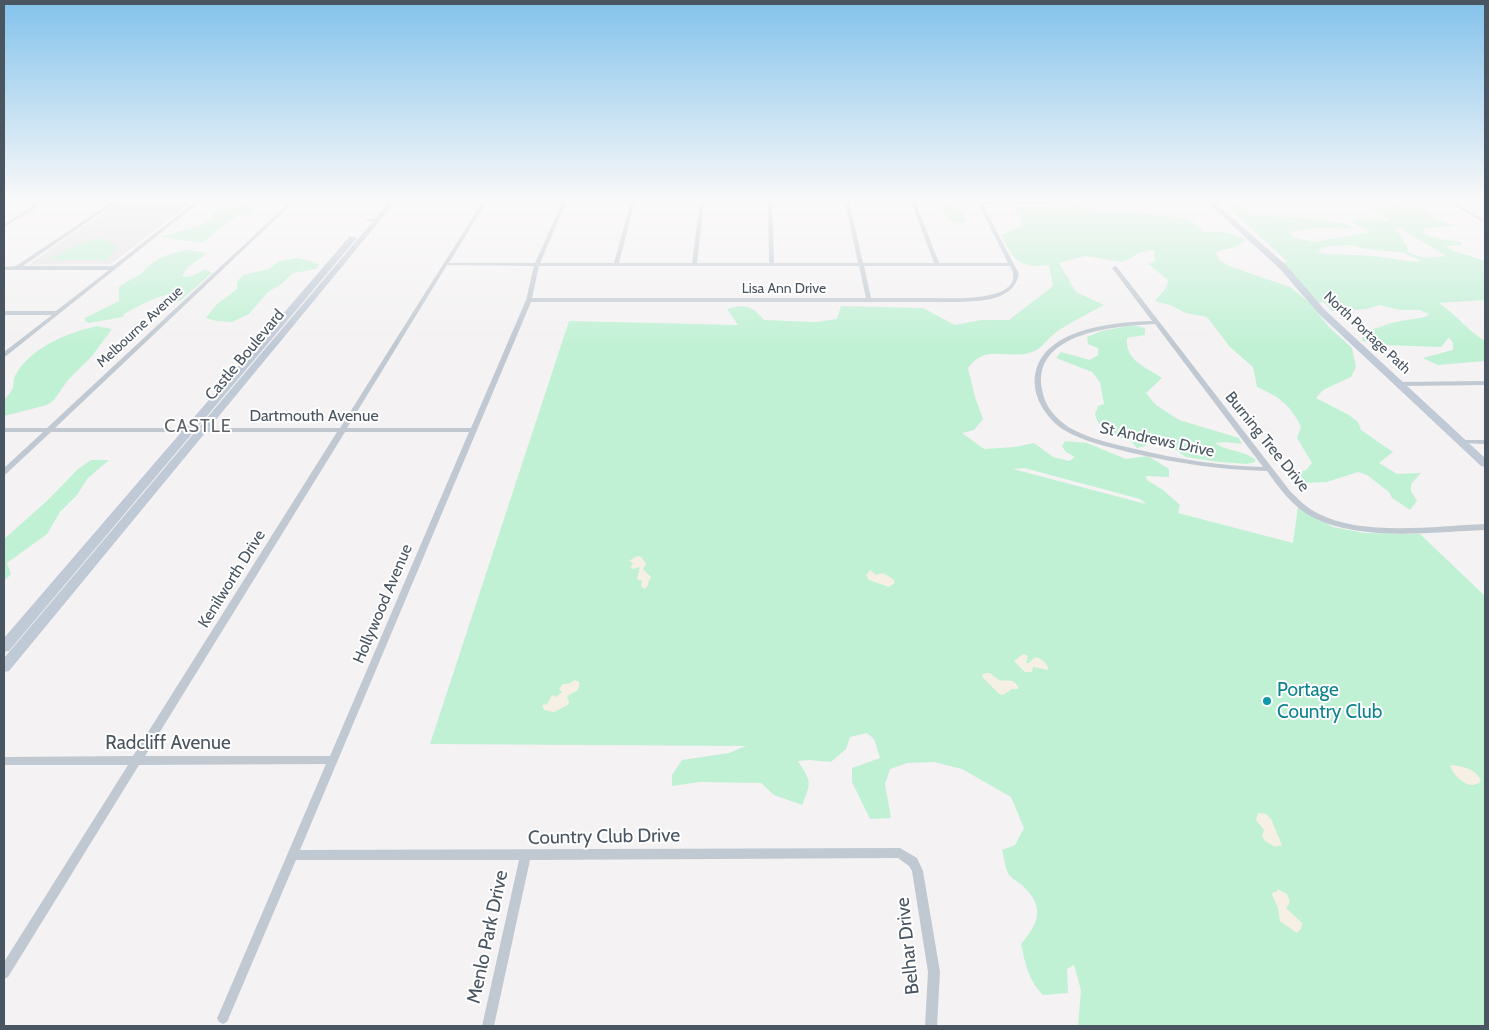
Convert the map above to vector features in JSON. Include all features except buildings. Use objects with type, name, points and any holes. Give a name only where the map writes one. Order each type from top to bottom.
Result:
[{"type":"main road","name":"North Portage Path","points":[[1263,249],[1283,267],[1322,312],[1485,464]]},
{"type":"main road","name":"Castle Boulevard","points":[[4,647],[190,430],[283,327]]},
{"type":"street","points":[[17,268],[45,249]]},
{"type":"street","points":[[4,354],[139,249]]},
{"type":"street","name":"Melbourne Avenue","points":[[4,472],[242,249]]},
{"type":"street","name":"Castle Boulevard","points":[[4,667],[202,430],[283,327],[349,249]]},
{"type":"street","name":"Kenilworth Drive","points":[[4,973],[455,249]]},
{"type":"street","name":"Hollywood Avenue","points":[[223,1018],[529,300],[537,264],[544,249]]},
{"type":"street","points":[[616,264],[620,249]]},
{"type":"street","points":[[694,264],[696,249]]},
{"type":"street","points":[[772,249],[772,264]]},
{"type":"street","points":[[857,249],[869,300]]},
{"type":"street","points":[[931,249],[937,264]]},
{"type":"street","points":[[446,264],[1012,265],[1004,249]]},
{"type":"street","name":"Lisa Ann Drive","points":[[529,300],[968,300],[991,297],[1005,291],[1013,284],[1016,274],[1012,265]]},
{"type":"street","points":[[4,268],[115,268]]},
{"type":"street","name":"Burning Tree Drive","points":[[1115,268],[1287,494],[1298,504],[1314,515],[1333,522],[1368,529],[1485,527]]},
{"type":"street","points":[[4,313],[56,313]]},
{"type":"street","name":"St Andrews Drive","points":[[1157,322],[1122,324],[1092,330],[1069,338],[1050,351],[1040,366],[1037,381],[1047,411],[1069,430],[1102,444],[1208,466],[1269,469]]},
{"type":"street","points":[[1401,384],[1485,383]]},
{"type":"street","name":"Dartmouth Avenue","points":[[4,430],[474,430]]},
{"type":"street","points":[[1462,442],[1485,442]]},
{"type":"street","points":[[77,562],[92,562]]},
{"type":"street","name":"Radcliff Avenue","points":[[4,762],[333,760]]},
{"type":"street","name":"Country Club Drive","points":[[293,855],[882,852],[900,853],[913,862]]},
{"type":"street","name":"Menlo Park Drive","points":[[488,1026],[525,855]]},
{"type":"street","name":"Belhar Drive","points":[[913,862],[918,871],[934,972],[931,1026]]},
{"type":"shaded area","points":[[51,249],[130,249],[111,264],[28,265]]},
{"type":"green space","points":[[69,249],[115,249],[107,260],[49,259]]},
{"type":"green space","name":"Portage Country Club","points":[[1009,249],[1226,249],[1216,252],[1219,260],[1229,266],[1290,287],[1310,303],[1328,326],[1352,348],[1356,367],[1351,377],[1323,390],[1316,398],[1349,415],[1358,422],[1361,430],[1393,452],[1379,463],[1397,474],[1421,473],[1411,484],[1411,491],[1417,501],[1410,510],[1392,498],[1389,492],[1367,475],[1358,472],[1327,482],[1304,483],[1290,481],[1292,475],[1306,470],[1312,463],[1297,438],[1301,427],[1297,419],[1283,402],[1257,387],[1253,367],[1230,347],[1207,317],[1186,313],[1170,305],[1155,301],[1166,288],[1168,280],[1148,264],[1155,261],[1154,250],[1138,253],[1122,262],[1085,256],[1059,263],[1076,292],[1104,305],[1059,330],[1034,351],[1020,354],[989,354],[981,356],[975,361],[968,368],[983,419],[974,430],[962,433],[984,449],[1015,447],[1034,443],[1053,457],[1069,461],[1075,457],[1066,452],[1062,446],[1065,441],[1087,443],[1126,459],[1148,456],[1169,469],[1169,477],[1146,476],[1147,480],[1163,490],[1180,505],[1178,513],[1293,543],[1298,507],[1333,527],[1364,533],[1420,534],[1485,596],[1485,1026],[1078,1026],[1081,990],[1074,965],[1067,969],[1068,993],[1043,995],[1034,984],[1026,965],[1021,944],[1032,930],[1037,916],[1037,909],[1030,894],[1009,875],[1005,865],[1002,850],[1015,845],[1024,828],[1011,797],[962,769],[934,762],[907,763],[890,769],[885,784],[891,818],[870,819],[852,782],[852,768],[880,758],[874,739],[867,733],[850,737],[846,749],[831,762],[798,761],[806,773],[809,782],[802,805],[774,795],[761,783],[700,782],[672,786],[672,775],[682,760],[729,753],[746,746],[430,744],[569,321],[738,325],[727,309],[739,306],[752,309],[764,320],[816,322],[837,319],[841,306],[923,308],[955,325],[981,320],[1009,320],[1053,286],[1049,265],[1030,266],[1024,264],[1018,261]],"holes":[[[1024,468],[1140,499],[1146,504],[1013,469]]]},
{"type":"green space","points":[[1274,249],[1321,249],[1318,253],[1365,255],[1406,261],[1422,261],[1401,252],[1369,249],[1408,249],[1407,252],[1424,258],[1446,256],[1435,249],[1450,249],[1485,261],[1485,300],[1439,303],[1485,341],[1485,361],[1438,365],[1423,358],[1453,350],[1453,343],[1449,337],[1441,347],[1386,345],[1362,341],[1364,332],[1395,322],[1425,317],[1429,314],[1419,310],[1400,310],[1379,305],[1367,309],[1332,311],[1324,302],[1318,303],[1281,263],[1288,262]]},
{"type":"green space","points":[[187,250],[207,253],[187,268],[182,276],[191,276],[205,269],[212,273],[180,301],[171,302],[174,293],[142,304],[124,314],[123,317],[89,323],[85,321],[85,318],[119,301],[119,287],[138,276],[151,264],[168,255]]},
{"type":"green space","points":[[298,258],[319,265],[316,269],[293,273],[280,285],[268,292],[249,314],[232,322],[206,318],[216,305],[237,289],[237,282],[243,275],[269,269],[279,261]]},
{"type":"green space","points":[[1132,325],[1145,328],[1145,335],[1127,338],[1129,352],[1143,367],[1162,378],[1146,393],[1156,405],[1179,420],[1239,438],[1242,444],[1215,443],[1249,456],[1255,459],[1255,462],[1247,464],[1219,462],[1186,457],[1164,442],[1152,439],[1145,446],[1137,448],[1131,441],[1103,433],[1095,415],[1098,406],[1104,404],[1100,382],[1092,372],[1056,358],[1061,352],[1090,360],[1098,355],[1098,348],[1088,344],[1087,337],[1102,331]]},
{"type":"green space","points":[[97,326],[112,329],[92,356],[68,380],[54,400],[47,405],[4,416],[4,400],[11,392],[15,376],[21,366],[30,357],[62,337]]},
{"type":"green space","points":[[91,460],[109,460],[88,478],[77,495],[60,512],[47,534],[7,563],[11,574],[4,581],[4,539],[48,500],[78,469]]},
{"type":"sand","points":[[637,556],[641,557],[646,564],[643,569],[651,577],[645,589],[641,587],[642,581],[637,579],[640,567],[632,569],[633,563],[629,561]]},
{"type":"sand","points":[[870,570],[876,575],[883,573],[893,579],[895,583],[889,587],[869,580],[866,575]]},
{"type":"sand","points":[[1023,654],[1028,656],[1026,663],[1029,663],[1035,657],[1046,663],[1048,670],[1033,667],[1032,672],[1025,672],[1014,661]]},
{"type":"sand","points":[[990,673],[997,679],[1013,681],[1018,686],[1018,689],[1012,689],[1003,695],[999,694],[983,678],[982,675]]},
{"type":"sand","points":[[575,680],[579,682],[579,688],[567,697],[568,705],[554,712],[544,710],[542,705],[547,704],[552,695],[556,697],[562,692],[559,689],[563,684],[568,684]]},
{"type":"sand","points":[[1450,765],[1464,767],[1473,771],[1481,782],[1472,785],[1465,783],[1455,775]]},
{"type":"sand","points":[[1258,813],[1266,814],[1271,819],[1282,845],[1275,847],[1265,841],[1262,836],[1264,830],[1256,820]]},
{"type":"sand","points":[[1277,889],[1287,894],[1290,902],[1286,908],[1302,923],[1301,929],[1297,933],[1280,921],[1278,908],[1272,895],[1273,892],[1277,892]]},
{"type":"place","name":"Portage Country Club","points":[[1267,701]]},
{"type":"district","name":"CASTLE","points":[[198,427]]}]
